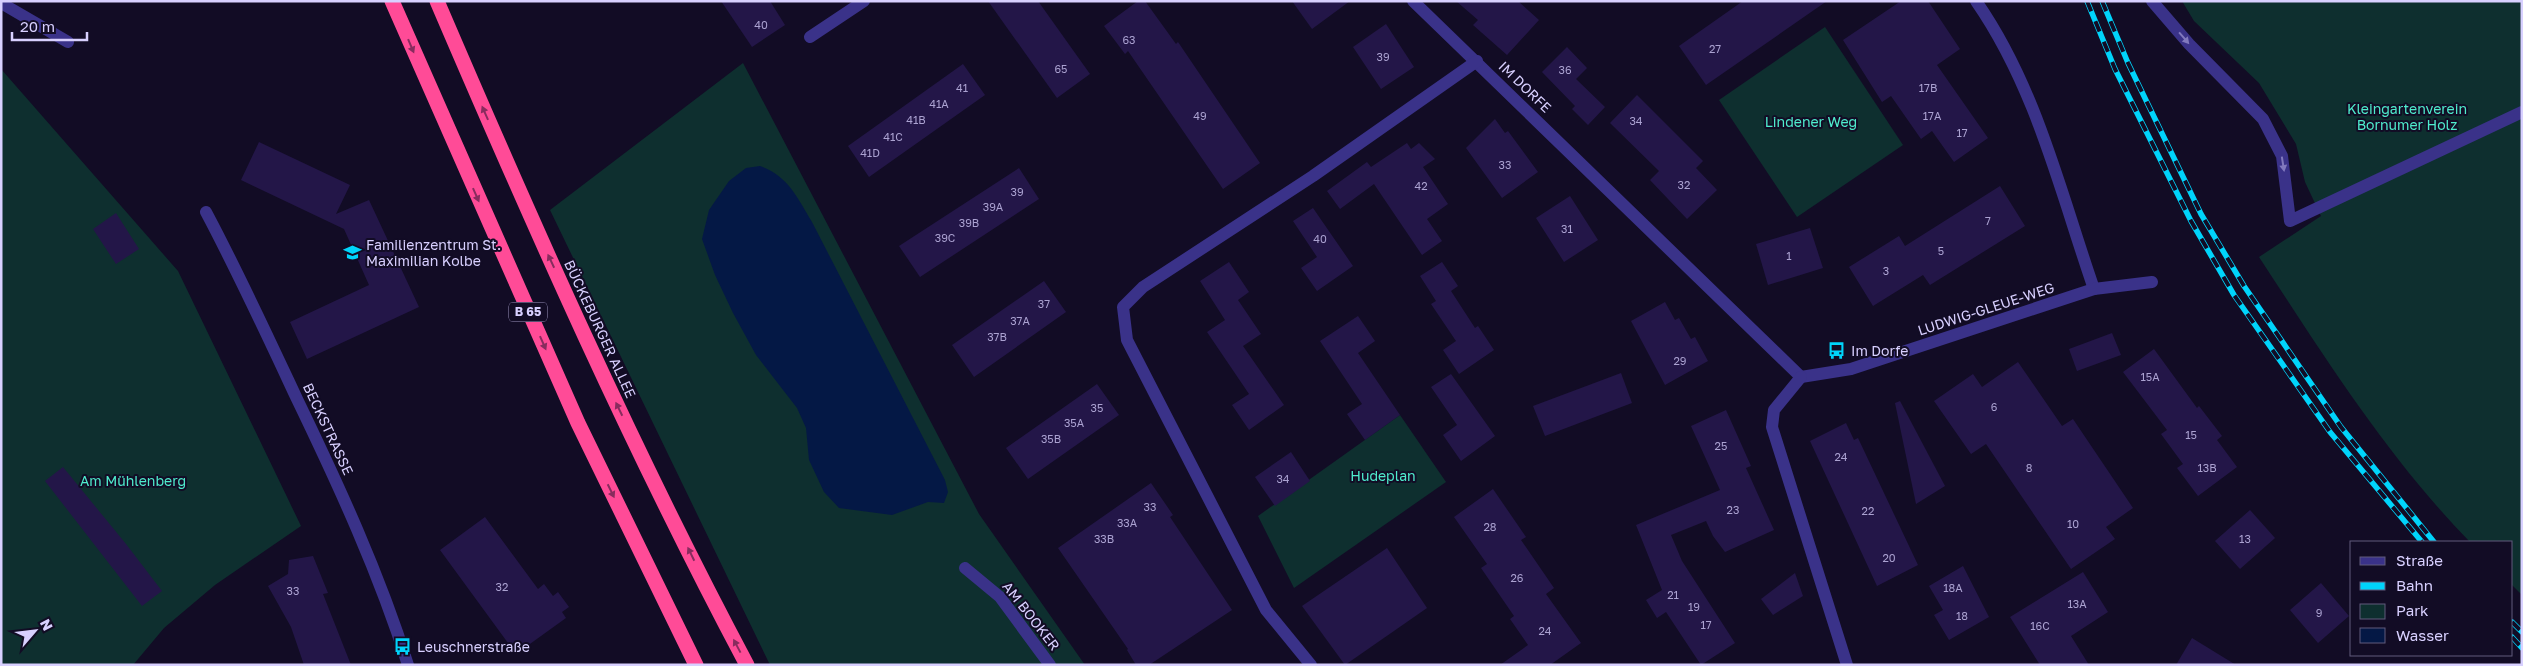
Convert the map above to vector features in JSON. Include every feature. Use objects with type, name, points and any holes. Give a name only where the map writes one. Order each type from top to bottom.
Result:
[{"type":"highway","name":"B 65","points":[[392,1],[574,414],[696,665]]},
{"type":"highway","name":"BÜCKEBURGER ALLEE","points":[[437,1],[601,370],[712,598],[747,665]]},
{"type":"street","points":[[810,37],[864,1]]},
{"type":"street","name":"IM DORFE","points":[[1413,1],[1801,377]]},
{"type":"street","points":[[1976,1],[1998,32],[2029,95],[2094,289]]},
{"type":"street","points":[[2152,1],[2188,44],[2263,119],[2282,156],[2290,221],[2522,112]]},
{"type":"street","points":[[1,3],[68,42]]},
{"type":"street","points":[[1311,665],[1266,610],[1127,340],[1123,307],[1143,288],[1313,176],[1477,61]]},
{"type":"street","name":"BECKSTRASSE","points":[[206,212],[234,265],[337,483],[376,572],[408,665]]},
{"type":"street","name":"LUDWIG-GLEUE-WEG","points":[[1801,377],[1851,369],[2094,289],[2152,282]]},
{"type":"street","points":[[1801,377],[1774,410],[1772,427],[1847,665]]},
{"type":"street","name":"AM BOOKER","points":[[965,568],[1000,597],[1050,665]]},
{"type":"green space","name":"Kleingartenverein Bornumer Holz","points":[[2182,1],[2522,1],[2522,595],[2513,586],[2513,541],[2469,541],[2440,509],[2411,476],[2358,405],[2259,257],[2321,216],[2305,182],[2296,144],[2259,83],[2194,21]]},
{"type":"green space","name":"Lindener Weg","points":[[1825,27],[1903,145],[1797,217],[1719,100]]},
{"type":"green space","points":[[743,63],[979,514],[1085,665],[770,665],[550,210]]},
{"type":"green space","name":"Am Mühlenberg","points":[[1,69],[178,271],[301,526],[215,585],[164,628],[133,665],[1,665]]},
{"type":"green space","name":"Hudeplan","points":[[1400,415],[1446,482],[1294,588],[1258,516]]},
{"type":"water","points":[[760,166],[778,175],[791,188],[812,222],[945,480],[948,492],[944,503],[928,502],[892,515],[839,508],[824,492],[809,460],[806,428],[797,408],[756,355],[715,275],[702,239],[709,210],[729,181],[746,168]]},
{"type":"building","points":[[721,1],[770,1],[785,25],[752,47]]},
{"type":"building","points":[[988,1],[1038,1],[1090,74],[1057,98]]},
{"type":"building","points":[[1138,1],[1145,1],[1176,44],[1178,42],[1260,163],[1223,189],[1128,51],[1125,54],[1104,26]]},
{"type":"building","points":[[1292,1],[1350,1],[1312,29]]},
{"type":"building","points":[[1456,1],[1518,1],[1539,20],[1507,55],[1473,25],[1478,20]]},
{"type":"building","points":[[1743,1],[1827,1],[1706,85],[1679,46]]},
{"type":"building","points":[[1901,1],[1928,1],[1960,49],[1937,65],[1988,138],[1954,162],[1932,131],[1921,139],[1891,96],[1882,102],[1843,40]]},
{"type":"building","points":[[1386,24],[1414,67],[1381,89],[1353,47]]},
{"type":"building","points":[[1567,47],[1587,68],[1576,79],[1605,107],[1588,125],[1572,109],[1575,106],[1542,72]]},
{"type":"building","points":[[963,64],[985,95],[869,177],[848,146]]},
{"type":"building","points":[[1637,95],[1703,161],[1696,168],[1717,190],[1687,219],[1650,180],[1659,171],[1610,123]]},
{"type":"building","points":[[1495,119],[1505,133],[1508,131],[1538,172],[1502,198],[1466,148]]},
{"type":"building","points":[[259,142],[350,185],[336,214],[369,200],[419,307],[307,359],[290,322],[369,285],[344,229],[241,180]]},
{"type":"building","points":[[1407,143],[1411,149],[1419,143],[1435,159],[1423,167],[1448,204],[1427,219],[1442,241],[1422,255],[1374,184],[1340,209],[1327,191],[1367,162],[1371,167]]},
{"type":"building","points":[[1019,168],[1039,199],[920,277],[899,246]]},
{"type":"building","points":[[2000,186],[2025,226],[1930,285],[1923,275],[1873,306],[1849,267],[1899,236],[1905,246]]},
{"type":"building","points":[[1570,196],[1598,240],[1564,262],[1536,218]]},
{"type":"building","points":[[1313,208],[1353,266],[1317,291],[1301,268],[1317,257],[1293,221]]},
{"type":"building","points":[[116,213],[139,249],[116,264],[93,229]]},
{"type":"building","points":[[1810,228],[1823,268],[1768,285],[1756,244]]},
{"type":"building","points":[[1229,262],[1249,292],[1238,300],[1261,334],[1243,346],[1284,405],[1249,430],[1232,405],[1249,394],[1207,332],[1225,320],[1200,281]]},
{"type":"building","points":[[1442,262],[1458,286],[1451,291],[1475,328],[1478,326],[1494,350],[1459,374],[1443,350],[1456,341],[1431,304],[1436,301],[1420,276]]},
{"type":"building","points":[[1044,281],[1066,312],[974,377],[952,345]]},
{"type":"building","points":[[1665,302],[1675,320],[1679,318],[1691,339],[1695,337],[1708,361],[1665,385],[1631,321]]},
{"type":"building","points":[[1358,316],[1375,341],[1358,353],[1400,415],[1365,440],[1347,414],[1362,404],[1320,341]]},
{"type":"building","points":[[2112,333],[2121,355],[2077,371],[2069,349]]},
{"type":"building","points":[[2154,349],[2197,408],[2199,406],[2222,436],[2217,440],[2237,467],[2198,496],[2177,468],[2183,464],[2161,434],[2167,430],[2123,372]]},
{"type":"building","points":[[2018,362],[2062,426],[2073,419],[2133,508],[2106,527],[2115,539],[2071,569],[1986,444],[1971,454],[1934,401],[1973,374],[1982,387]]},
{"type":"building","points":[[1621,373],[1632,403],[1545,436],[1533,406]]},
{"type":"building","points":[[1451,374],[1495,436],[1461,461],[1443,435],[1457,425],[1431,387]]},
{"type":"building","points":[[1097,384],[1119,415],[1028,479],[1006,448]]},
{"type":"building","points":[[1900,401],[1945,486],[1916,504],[1895,403]]},
{"type":"building","points":[[1726,410],[1751,466],[1746,468],[1774,530],[1725,552],[1713,536],[1706,521],[1671,535],[1682,561],[1735,643],[1701,665],[1666,612],[1657,618],[1646,600],[1662,590],[1636,525],[1720,490],[1691,426]]},
{"type":"building","points":[[1846,423],[1854,440],[1858,438],[1918,565],[1877,586],[1810,441]]},
{"type":"building","points":[[1291,452],[1310,481],[1275,506],[1255,477]]},
{"type":"building","points":[[63,467],[162,591],[142,606],[45,481]]},
{"type":"building","points":[[1151,483],[1173,515],[1170,517],[1232,610],[1149,665],[1136,665],[1128,649],[1058,548]]},
{"type":"building","points":[[1493,489],[1526,537],[1521,540],[1554,588],[1546,594],[1581,643],[1550,665],[1500,665],[1528,645],[1510,619],[1514,616],[1481,568],[1487,564],[1454,517]]},
{"type":"building","points":[[2250,510],[2275,538],[2240,569],[2215,541]]},
{"type":"building","points":[[485,517],[538,589],[544,584],[553,596],[558,592],[569,607],[562,612],[566,618],[516,654],[440,550]]},
{"type":"building","points":[[1387,548],[1427,608],[1345,665],[1302,606]]},
{"type":"building","points":[[313,556],[328,593],[323,594],[351,665],[304,665],[291,627],[268,586],[288,574],[289,560]]},
{"type":"building","points":[[1963,566],[1989,617],[1949,640],[1934,615],[1943,610],[1929,586]]},
{"type":"building","points":[[2083,572],[2108,612],[2071,636],[2089,665],[2040,665],[2010,617]]},
{"type":"building","points":[[1795,573],[1803,596],[1773,615],[1761,599]]},
{"type":"building","points":[[2321,583],[2349,616],[2318,643],[2290,610]]},
{"type":"building","points":[[2192,638],[2236,665],[2176,665]]},
{"type":"railway","points":[[2087,1],[2115,69],[2191,221],[2234,295],[2330,432],[2421,541]]},
{"type":"railway","points":[[2102,1],[2128,63],[2201,214],[2244,286],[2341,427],[2433,541]]},
{"type":"railway","points":[[2513,623],[2522,632]]},
{"type":"railway","points":[[2513,638],[2522,648]]},
{"type":"place","name":"Familienzentrum St. Maximilian Kolbe","points":[[352,253]]},
{"type":"place","name":"Im Dorfe","points":[[1837,351]]},
{"type":"place","name":"Leuschnerstraße","points":[[403,647]]}]
